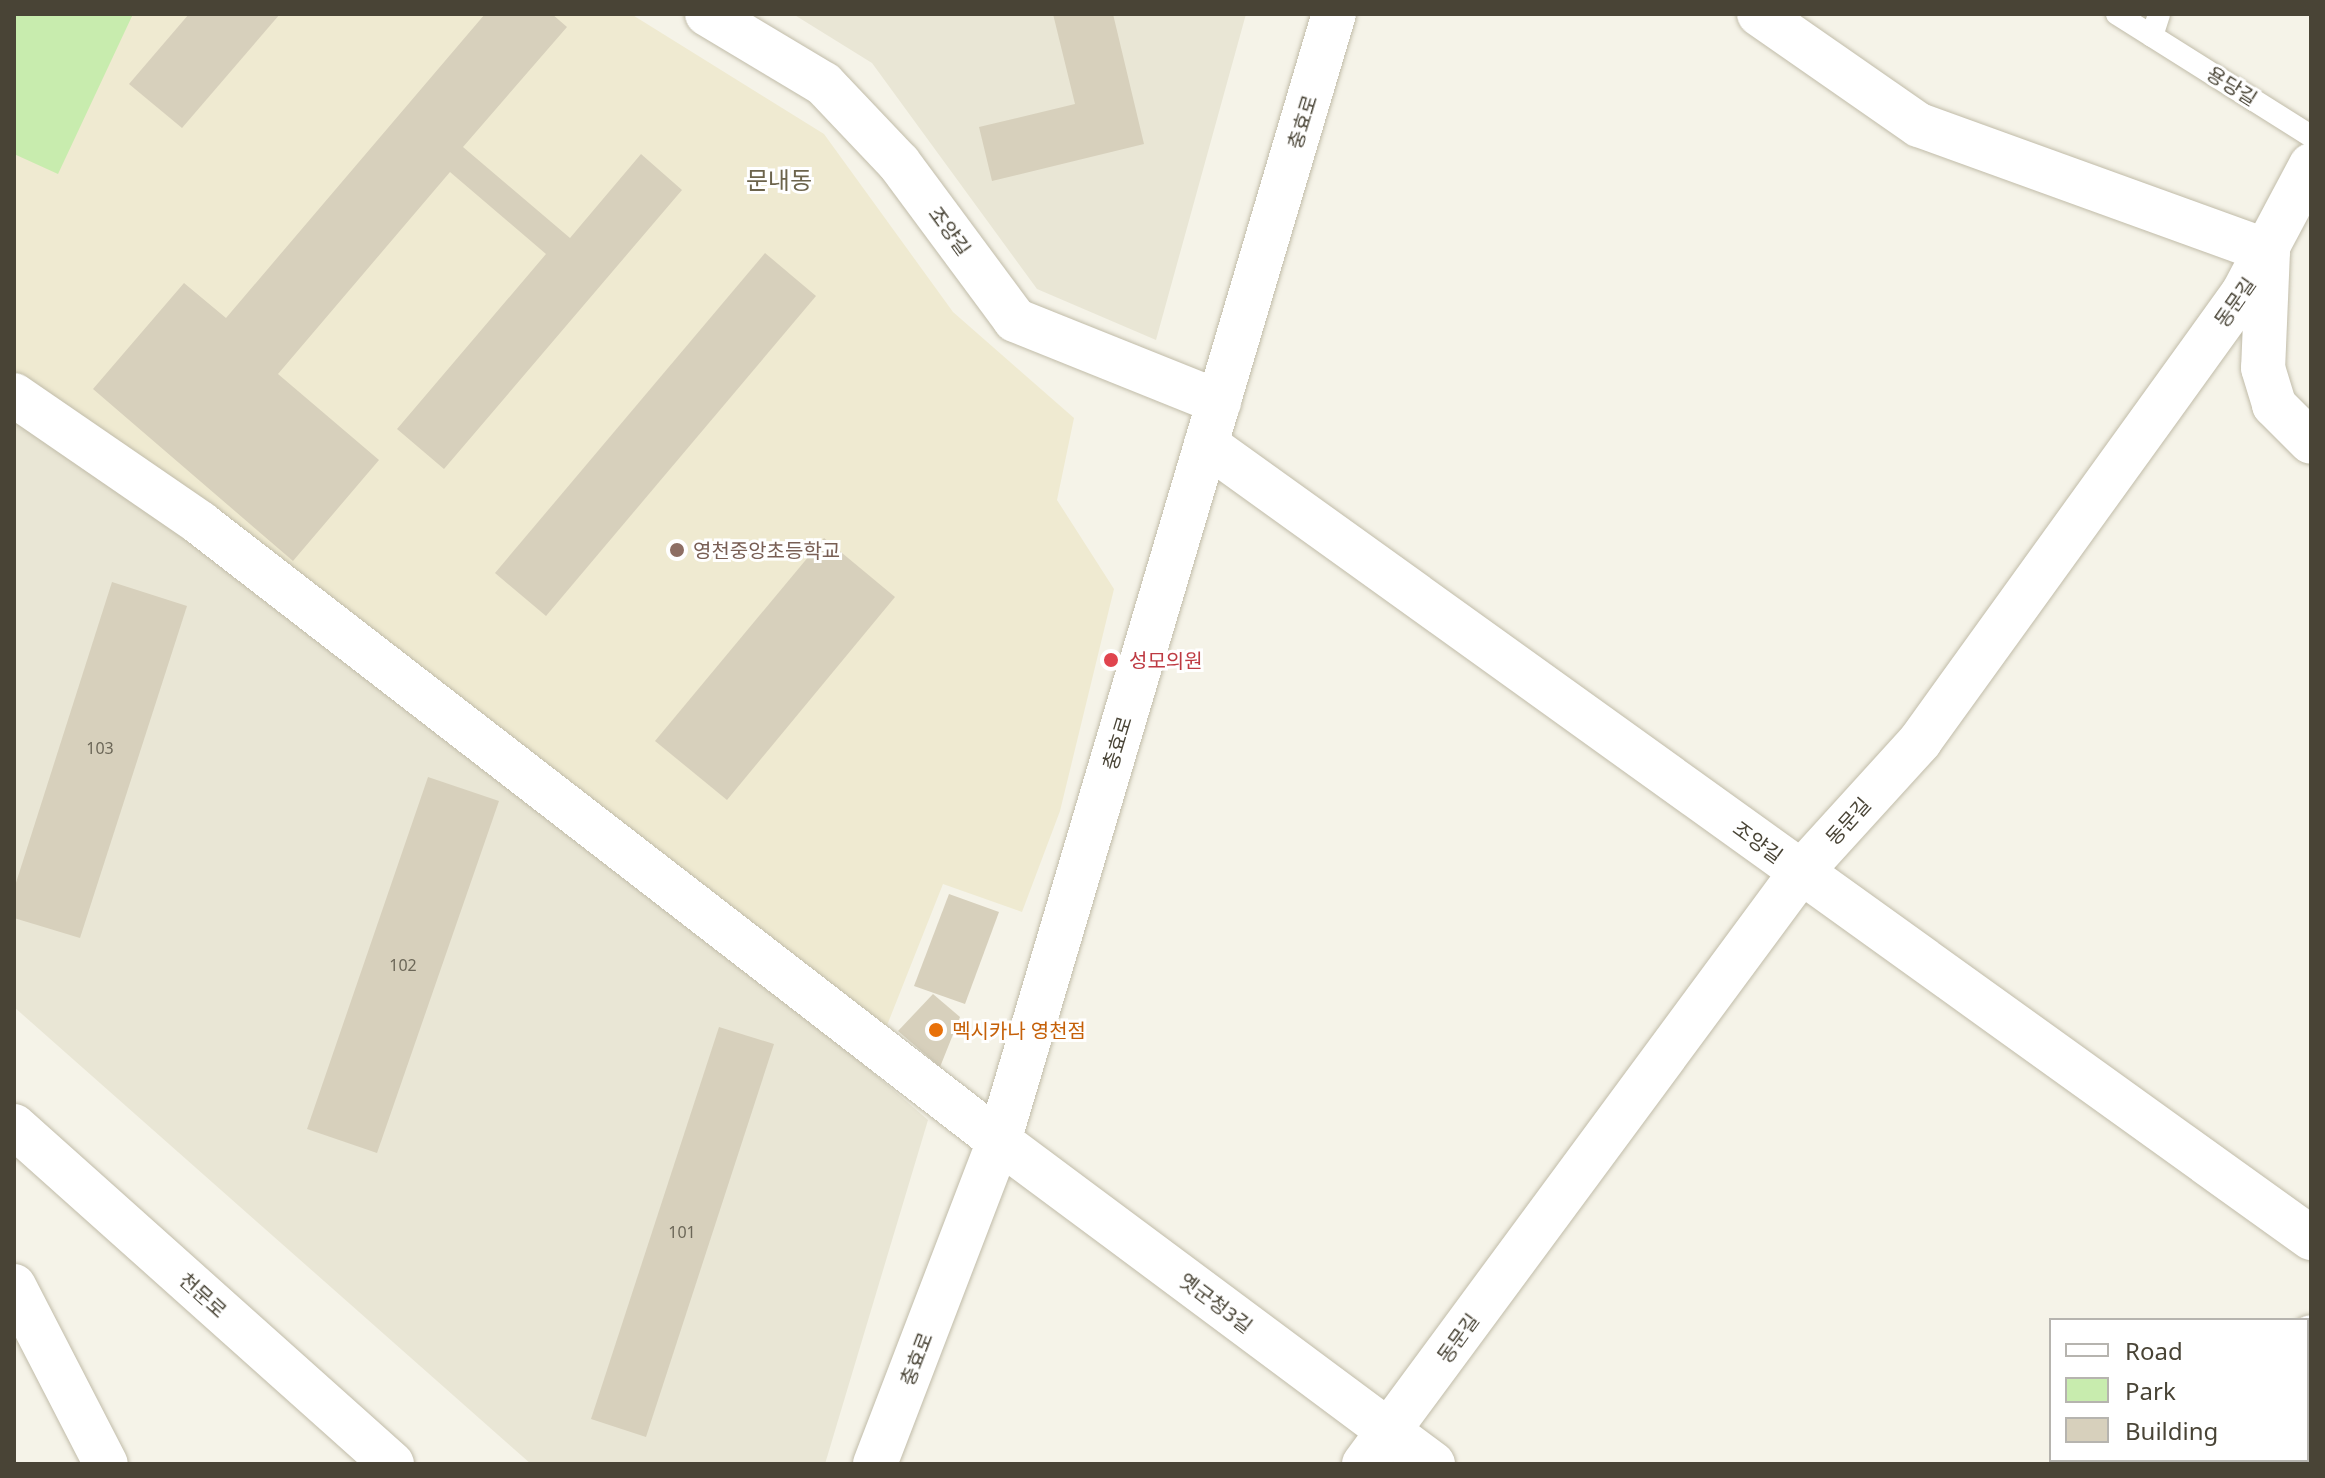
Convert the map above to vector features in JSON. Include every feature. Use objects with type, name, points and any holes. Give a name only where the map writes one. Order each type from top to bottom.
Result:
[{"type":"street","name":"조양길","points":[[707,14],[824,84],[899,163],[1015,320],[1219,402]]},
{"type":"street","name":"충효로","points":[[875,1464],[999,1141],[1334,14]]},
{"type":"street","points":[[1759,14],[1919,125],[2268,251],[2263,368],[2274,405],[2311,442]]},
{"type":"street","name":"동문길","points":[[1377,1448],[1801,872],[1920,741],[2268,251],[2311,165]]},
{"type":"street","name":"옛군청3길","points":[[14,395],[200,523],[999,1141],[1377,1448],[1433,1464]]},
{"type":"street","name":"조양길","points":[[1206,444],[2311,1238]]},
{"type":"street","name":"천문로","points":[[14,1126],[392,1464]]},
{"type":"street","points":[[14,1286],[106,1464]]},
{"type":"lane","name":"용당길","points":[[2117,14],[2311,136]]},
{"type":"lane","points":[[2152,36],[2159,14]]},
{"type":"shaded area","name":"영천중앙초등학교","points":[[14,14],[631,14],[824,134],[953,312],[1074,418],[1057,500],[1114,589],[1060,811],[1022,912],[943,884],[882,1038],[14,376]]},
{"type":"shaded area","points":[[793,14],[1246,14],[1156,340],[1037,289],[872,63]]},
{"type":"shaded area","points":[[14,376],[882,1038],[870,1070],[928,1120],[825,1464],[531,1464],[14,1007]]},
{"type":"green space","points":[[14,14],[133,14],[58,174],[14,154]]},
{"type":"building","points":[[189,14],[280,14],[182,128],[129,84]]},
{"type":"building","points":[[485,14],[552,14],[567,27],[463,147],[570,238],[641,154],[682,190],[444,469],[397,429],[546,254],[450,172],[278,374],[379,460],[293,561],[93,389],[184,283],[226,318]]},
{"type":"building","points":[[1053,14],[1113,14],[1144,144],[992,181],[979,127],[1075,104]]},
{"type":"building","points":[[765,253],[816,296],[546,616],[495,573]]},
{"type":"building","points":[[824,538],[895,597],[727,800],[655,741]]},
{"type":"building","points":[[112,582],[187,606],[80,938],[14,918],[14,889]]},
{"type":"building","points":[[428,777],[499,801],[377,1153],[307,1129]]},
{"type":"building","points":[[949,894],[999,912],[965,1004],[914,986]]},
{"type":"building","points":[[933,994],[960,1017],[940,1067],[898,1031]]},
{"type":"building","points":[[719,1027],[774,1044],[646,1437],[591,1419]]},
{"type":"place","name":"영천중앙초등학교","points":[[677,550]]},
{"type":"place","name":"성모의원","points":[[1111,660]]},
{"type":"place","name":"멕시카나 영천점","points":[[936,1030]]},
{"type":"district","name":"문내동","points":[[779,180]]}]
